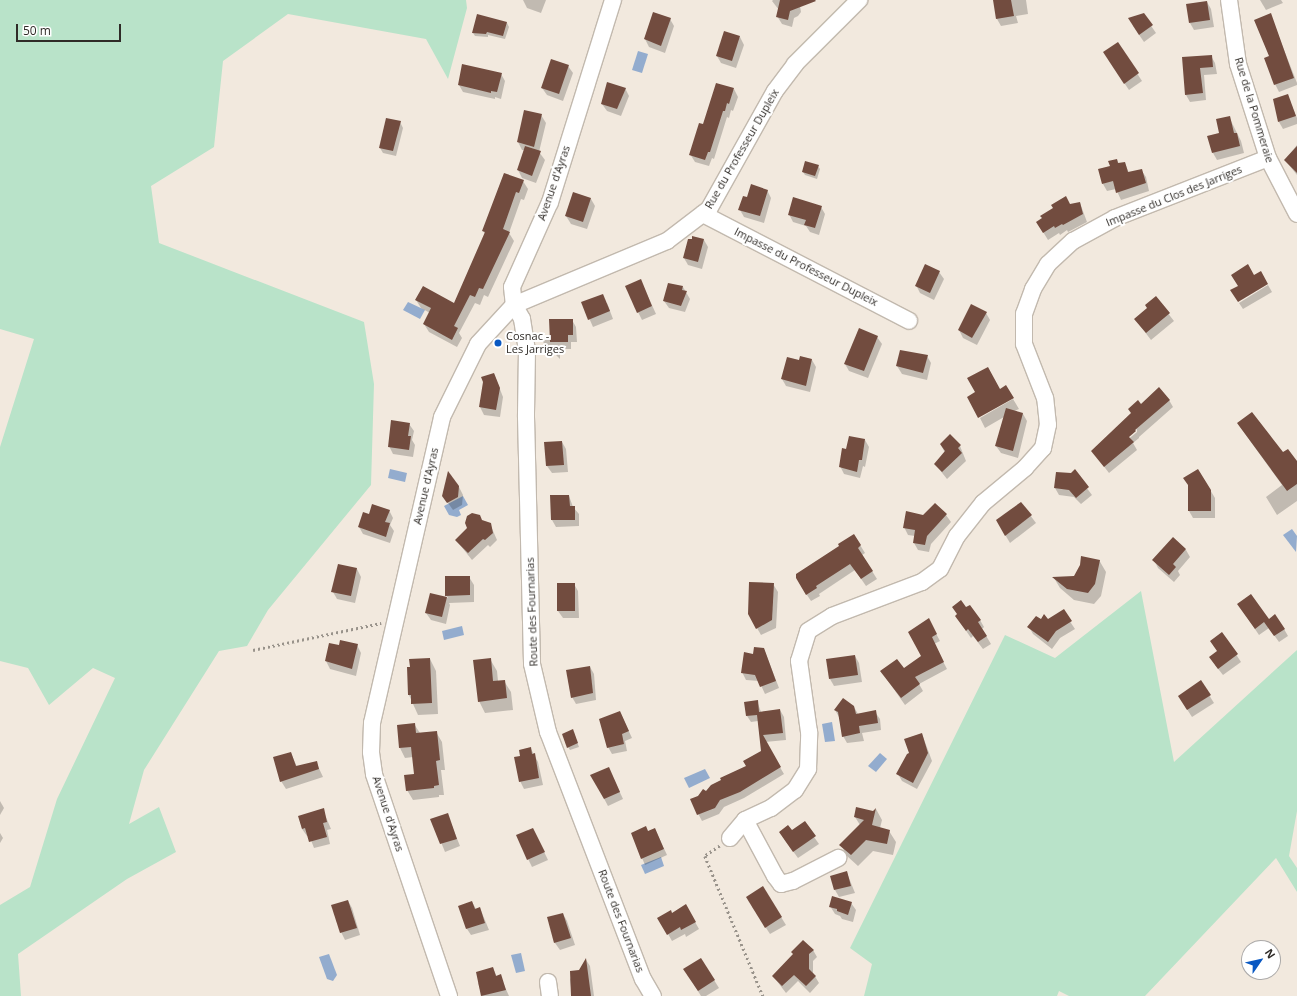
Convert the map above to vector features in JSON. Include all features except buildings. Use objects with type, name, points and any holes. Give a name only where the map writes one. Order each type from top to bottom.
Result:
[{"type":"street","name":"Avenue d'Ayras","points":[[449,996],[374,774],[372,760],[372,723],[442,416],[478,344],[514,305],[512,287],[550,202],[613,0]]},
{"type":"street","name":"Rue du Professeur Dupleix","points":[[514,305],[667,241],[709,209],[775,91],[791,69],[859,0]]},
{"type":"street","name":"Rue de la Pommeraie","points":[[1229,0],[1238,64],[1268,158],[1296,207]]},
{"type":"street","name":"Impasse du Clos des Jarriges","points":[[730,838],[745,820],[771,808],[795,790],[808,769],[809,732],[799,661],[808,631],[832,616],[922,582],[940,569],[957,536],[983,503],[1025,468],[1043,448],[1048,425],[1045,398],[1024,344],[1024,314],[1033,289],[1048,264],[1073,241],[1115,218],[1268,158]]},
{"type":"street","name":"Impasse du Professeur Dupleix","points":[[703,214],[909,321]]},
{"type":"street","name":"Route des Fournarias","points":[[514,305],[522,319],[526,350],[526,417],[532,664],[548,732],[643,979],[654,996]]},
{"type":"street","points":[[745,820],[775,876],[781,884],[793,881],[838,858]]},
{"type":"path","points":[[253,650],[382,623],[395,626]]},
{"type":"path","points":[[730,838],[705,856],[763,996]]},
{"type":"green space","points":[[0,0],[466,0],[467,8],[448,79],[426,39],[288,14],[223,61],[214,147],[151,186],[159,243],[364,322],[374,384],[371,485],[268,610],[247,646],[219,651],[144,770],[129,824],[159,807],[176,852],[127,879],[18,954],[21,996],[0,996],[0,905],[30,887],[57,799],[115,678],[93,668],[49,705],[28,668],[0,661],[0,447],[34,339],[0,329]]},
{"type":"green space","points":[[1141,591],[1174,762],[1297,650],[1297,811],[1289,856],[1297,868],[1297,892],[1276,858],[1145,996],[1069,996],[1059,991],[1057,996],[864,996],[872,964],[850,948],[1005,635],[1055,658]]},
{"type":"water","points":[[638,51],[648,54],[642,73],[632,70]]},
{"type":"water","points":[[408,302],[425,310],[420,319],[403,310]]},
{"type":"water","points":[[390,469],[407,473],[405,482],[388,478]]},
{"type":"water","points":[[463,496],[468,505],[459,510],[461,515],[457,517],[449,515],[444,506]]},
{"type":"water","points":[[1292,529],[1297,536],[1296,552],[1283,535]]},
{"type":"water","points":[[462,626],[464,635],[444,640],[442,631]]},
{"type":"water","points":[[832,722],[835,741],[825,742],[822,724]]},
{"type":"water","points":[[880,753],[887,759],[876,772],[868,766]]},
{"type":"water","points":[[705,769],[710,778],[689,788],[684,778]]},
{"type":"water","points":[[661,857],[664,866],[645,874],[641,865]]},
{"type":"water","points":[[521,953],[525,971],[516,973],[511,955]]},
{"type":"water","points":[[329,954],[337,975],[333,981],[327,979],[319,957]]},
{"type":"place","name":"Cosnac - Les Jarriges","points":[[498,343]]}]
